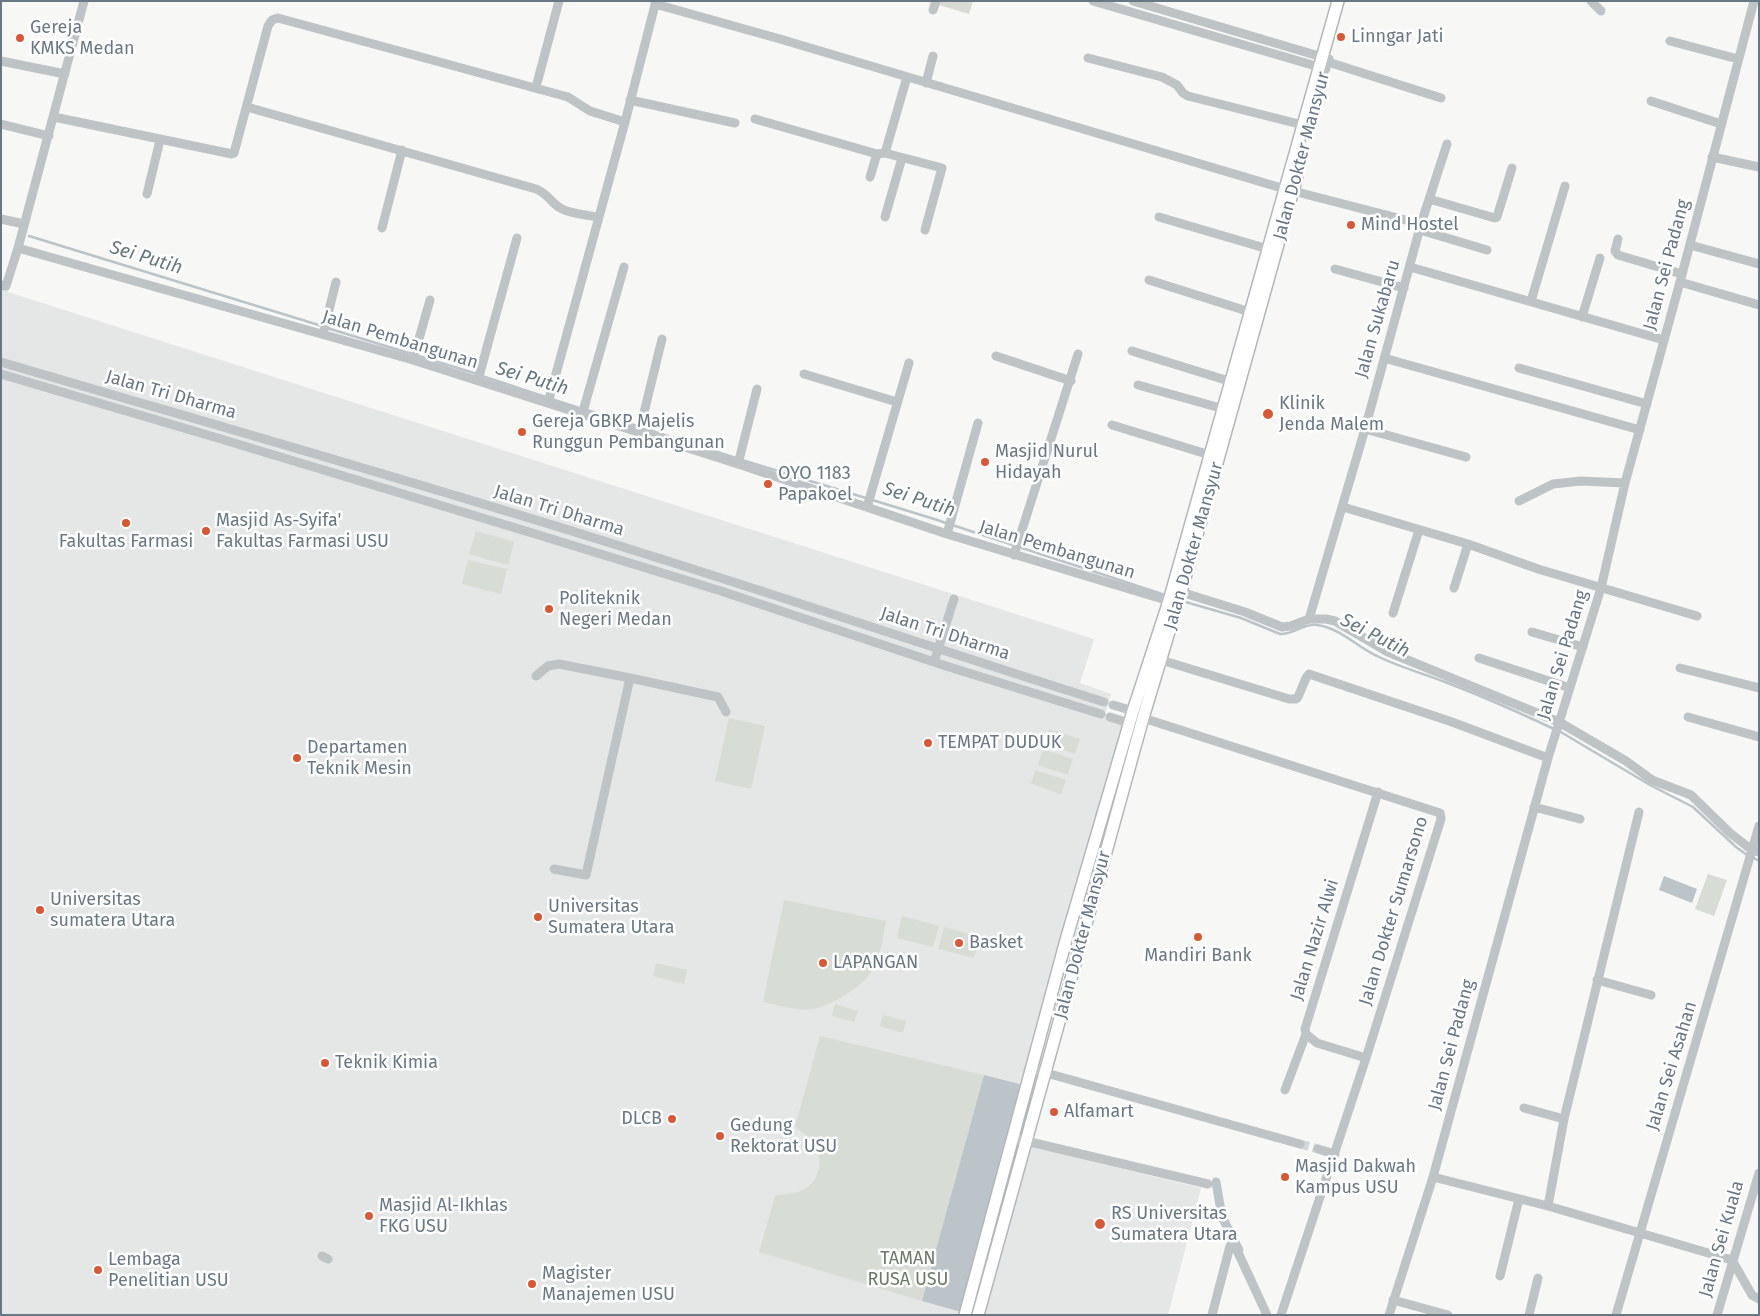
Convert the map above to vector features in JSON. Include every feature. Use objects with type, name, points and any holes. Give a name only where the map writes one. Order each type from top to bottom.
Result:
[{"type":"main road","name":"Jalan Dokter Mansyur","points":[[967,1314],[1066,940],[1135,717],[1175,598],[1325,63],[1338,1]]},
{"type":"main road","name":"Jalan Dokter Mansyur","points":[[978,1315],[1046,1074],[1135,717],[1161,660],[1210,455],[1268,249],[1289,190],[1303,125],[1345,1]]},
{"type":"street","points":[[4,285],[18,248],[84,1]]},
{"type":"street","points":[[536,88],[559,1]]},
{"type":"street","points":[[1093,1],[1272,53],[1325,63]]},
{"type":"street","points":[[1591,1],[1601,11]]},
{"type":"street","name":"Jalan Sei Padang","points":[[1389,1315],[1433,1177],[1548,758],[1600,588],[1754,1]]},
{"type":"street","points":[[1136,14],[1136,2],[1275,42],[1325,63],[1441,98]]},
{"type":"street","points":[[549,399],[656,3],[1420,227],[1487,250]]},
{"type":"street","points":[[54,117],[232,154],[234,153],[247,107],[268,26],[272,20],[278,18],[572,98],[590,111],[625,122]]},
{"type":"street","points":[[1209,34],[1212,24]]},
{"type":"street","points":[[1670,41],[1738,59]]},
{"type":"street","points":[[1272,53],[1275,42]]},
{"type":"street","points":[[926,82],[933,56]]},
{"type":"street","points":[[1088,58],[1162,78],[1177,85],[1188,96],[1303,125]]},
{"type":"street","points":[[1,61],[65,74]]},
{"type":"street","points":[[870,177],[881,153],[907,78]]},
{"type":"street","points":[[630,100],[735,123]]},
{"type":"street","points":[[1651,101],[1721,124]]},
{"type":"street","points":[[247,107],[536,189],[546,193],[552,202],[561,208],[598,217]]},
{"type":"street","points":[[755,119],[941,168],[943,170],[925,230]]},
{"type":"street","points":[[1,124],[49,136]]},
{"type":"street","points":[[147,194],[160,140]]},
{"type":"street","name":"Jalan Sukabaru","points":[[1309,618],[1343,507],[1420,227],[1447,144]]},
{"type":"street","points":[[382,228],[402,150]]},
{"type":"street","points":[[1712,156],[1759,168]]},
{"type":"street","points":[[885,217],[902,158]]},
{"type":"street","points":[[1429,199],[1495,218],[1497,217],[1512,168]]},
{"type":"street","points":[[1531,301],[1565,186]]},
{"type":"street","points":[[1159,217],[1268,249]]},
{"type":"street","points":[[1,219],[24,224]]},
{"type":"street","points":[[479,377],[517,238]]},
{"type":"street","points":[[1618,239],[1615,251],[1618,255],[1759,305]]},
{"type":"street","points":[[1690,245],[1759,264]]},
{"type":"street","name":"Jalan Pembangunan","points":[[18,248],[324,328],[549,399],[583,412],[1175,598],[1245,612],[1282,627],[1291,626],[1309,618]]},
{"type":"street","points":[[1582,317],[1600,258]]},
{"type":"street","points":[[583,412],[624,267]]},
{"type":"street","points":[[1410,267],[1664,340]]},
{"type":"street","points":[[1335,269],[1404,288]]},
{"type":"street","points":[[1149,280],[1250,312]]},
{"type":"street","points":[[324,328],[336,282]]},
{"type":"street","points":[[414,357],[430,300]]},
{"type":"street","points":[[640,430],[662,339]]},
{"type":"street","points":[[1132,351],[1232,382]]},
{"type":"street","points":[[1015,549],[1071,381],[1078,354]]},
{"type":"street","points":[[996,356],[1071,381]]},
{"type":"street","points":[[1384,358],[1640,430]]},
{"type":"street","name":"Jalan Tri Dharma","points":[[1,362],[735,582],[938,650],[1109,704],[1135,717]]},
{"type":"street","points":[[869,502],[909,363]]},
{"type":"street","points":[[1518,368],[1647,404]]},
{"type":"street","name":"Jalan Tri Dharma","points":[[1,374],[220,438],[712,588],[934,662],[1105,715],[1135,717]]},
{"type":"street","points":[[804,374],[897,402]]},
{"type":"street","points":[[1138,385],[1224,409]]},
{"type":"street","points":[[738,461],[757,389]]},
{"type":"street","points":[[949,528],[978,422]]},
{"type":"street","points":[[1112,425],[1210,455]]},
{"type":"street","points":[[220,438],[222,427]]},
{"type":"street","points":[[1365,429],[1466,457]]},
{"type":"street","points":[[1519,501],[1553,484],[1581,481],[1626,483]]},
{"type":"street","points":[[1343,507],[1468,544],[1538,569],[1697,616]]},
{"type":"street","points":[[1393,613],[1419,530]]},
{"type":"street","points":[[1454,588],[1468,544]]},
{"type":"street","points":[[934,662],[954,599]]},
{"type":"street","points":[[1309,618],[1335,621],[1388,652],[1557,727],[1626,761],[1652,780],[1691,795],[1730,833],[1754,852]]},
{"type":"street","points":[[1532,632],[1583,647]]},
{"type":"street","points":[[1479,658],[1570,688]]},
{"type":"street","points":[[1161,660],[1289,699],[1296,699],[1298,697],[1307,676],[1310,675],[1434,716],[1548,758]]},
{"type":"street","points":[[536,676],[548,666],[560,664],[718,697],[726,712]]},
{"type":"street","points":[[986,678],[991,666]]},
{"type":"street","points":[[1680,668],[1759,688]]},
{"type":"street","points":[[554,869],[586,875],[630,678]]},
{"type":"street","name":"Jalan Dokter Sumarsono","points":[[1135,717],[1440,813],[1441,819],[1366,1058],[1281,1315]]},
{"type":"street","points":[[1688,717],[1759,737]]},
{"type":"street","name":"Jalan Nazir Alwi","points":[[1285,1090],[1306,1034],[1306,1023],[1378,792]]},
{"type":"street","points":[[1534,808],[1580,819]]},
{"type":"street","points":[[1548,1206],[1564,1119],[1638,812]]},
{"type":"street","name":"Jalan Sei Asahan","points":[[1616,1315],[1748,864],[1754,852],[1759,826]]},
{"type":"street","points":[[1597,980],[1651,995]]},
{"type":"street","points":[[1306,1034],[1317,1044],[1366,1058]]},
{"type":"street","points":[[1032,1069],[1300,1144]]},
{"type":"street","points":[[1027,1086],[1041,1090]]},
{"type":"street","points":[[1524,1108],[1564,1119]]},
{"type":"street","points":[[1013,1138],[1208,1184]]},
{"type":"street","points":[[1318,1149],[1334,1154]]},
{"type":"street","name":"Jalan Sei Kuala","points":[[1717,1315],[1732,1260],[1755,1197],[1759,1173]]},
{"type":"street","points":[[1433,1177],[1548,1206],[1732,1260],[1752,1295],[1759,1299]]},
{"type":"street","points":[[1500,1276],[1519,1199]]},
{"type":"street","points":[[1212,1315],[1232,1244],[1235,1246],[1267,1315]]},
{"type":"street","points":[[1529,1315],[1538,1278]]},
{"type":"street","points":[[1393,1300],[1448,1315]]},
{"type":"shaded area","name":"Universitas Sumatera Utara","points":[[1,286],[8,288],[8,292],[1094,639],[1080,683],[1111,694],[1105,715],[1129,723],[965,1315],[1,1315]]},
{"type":"shaded area","points":[[1664,876],[1697,889],[1692,903],[1659,890]]},
{"type":"shaded area","points":[[984,1075],[1027,1086],[965,1313],[922,1301]]},
{"type":"shaded area","name":"RS Universitas Sumatera Utara","points":[[1029,1146],[1201,1188],[1168,1315],[984,1315]]},
{"type":"green space","points":[[925,1],[973,1],[969,14]]},
{"type":"green space","points":[[476,531],[514,542],[508,565],[469,554]]},
{"type":"green space","points":[[468,560],[507,569],[501,594],[462,584]]},
{"type":"green space","points":[[729,718],[765,726],[751,789],[715,781]]},
{"type":"green space","points":[[1049,729],[1080,739],[1075,754],[1044,744]]},
{"type":"green space","points":[[1043,749],[1073,759],[1068,775],[1038,765]]},
{"type":"green space","points":[[1035,770],[1066,780],[1061,794],[1031,784]]},
{"type":"green space","points":[[1708,874],[1727,880],[1714,916],[1695,909]]},
{"type":"green space","name":"LAPANGAN","points":[[784,900],[886,921],[876,963],[863,982],[837,1000],[813,1009],[795,1009],[763,1002]]},
{"type":"green space","name":"Basket","points":[[902,916],[939,926],[933,947],[897,938]]},
{"type":"green space","name":"Basket","points":[[944,927],[980,937],[974,958],[938,949]]},
{"type":"green space","points":[[656,963],[687,970],[684,984],[653,976]]},
{"type":"green space","name":"LAPANGAN","points":[[835,1004],[858,1011],[854,1022],[832,1016]]},
{"type":"green space","name":"LAPANGAN","points":[[883,1015],[906,1021],[903,1033],[880,1026]]},
{"type":"green space","name":"TAMAN RUSA USU","points":[[820,1036],[984,1075],[922,1301],[759,1252],[775,1196],[795,1193],[806,1188],[811,1184],[818,1172],[819,1158],[815,1145],[795,1127]]},
{"type":"waterway","name":"Sei Putih","points":[[29,236],[322,326]]},
{"type":"waterway","name":"Sei Putih","points":[[327,328],[477,374]]},
{"type":"waterway","name":"Sei Putih","points":[[482,376],[582,409]]},
{"type":"waterway","name":"Sei Putih","points":[[587,410],[736,458]]},
{"type":"waterway","name":"Sei Putih","points":[[742,460],[931,518],[1165,595]]},
{"type":"waterway","name":"Sei Putih","points":[[1182,601],[1241,618],[1280,634],[1312,625],[1325,627],[1341,634],[1385,660],[1473,693],[1554,729]]},
{"type":"waterway","name":"Sei Putih","points":[[1559,731],[1650,785],[1693,807],[1747,855]]},
{"type":"waterway","name":"Sei Putih","points":[[1752,857],[1759,861]]},
{"type":"waterway","points":[[1216,1182],[1222,1217],[1239,1250]]},
{"type":"tunnel","points":[[1300,1144],[1318,1149]]},
{"type":"place","name":"Linngar Jati","points":[[1341,37]]},
{"type":"place","name":"Gereja KMKS Medan","points":[[20,38]]},
{"type":"place","name":"Mind Hostel","points":[[1351,225]]},
{"type":"place","name":"Klinik Jenda Malem","points":[[1268,414]]},
{"type":"place","name":"Gereja GBKP Majelis Runggun Pembangunan","points":[[522,432]]},
{"type":"place","name":"Masjid Nurul Hidayah","points":[[985,462]]},
{"type":"place","name":"OYO 1183 Papakoel","points":[[768,484]]},
{"type":"place","name":"Fakultas Farmasi","points":[[126,523]]},
{"type":"place","name":"Masjid As-Syifa' Fakultas Farmasi USU","points":[[206,531]]},
{"type":"place","name":"Politeknik Negeri Medan","points":[[549,609]]},
{"type":"place","name":"TEMPAT DUDUK","points":[[928,743]]},
{"type":"place","name":"Departamen Teknik Mesin","points":[[297,758]]},
{"type":"place","name":"Universitas sumatera Utara","points":[[40,910]]},
{"type":"place","name":"Universitas Sumatera Utara","points":[[538,917]]},
{"type":"place","name":"Mandiri Bank","points":[[1198,937]]},
{"type":"place","name":"Basket","points":[[959,943]]},
{"type":"place","name":"LAPANGAN","points":[[823,963]]},
{"type":"place","name":"Teknik Kimia","points":[[325,1063]]},
{"type":"place","name":"Alfamart","points":[[1054,1112]]},
{"type":"place","name":"DLCB","points":[[672,1119]]},
{"type":"place","name":"Gedung Rektorat USU","points":[[720,1136]]},
{"type":"place","name":"Masjid Dakwah Kampus USU","points":[[1285,1177]]},
{"type":"place","name":"Masjid Al-Ikhlas FKG USU","points":[[369,1216]]},
{"type":"place","name":"RS Universitas Sumatera Utara","points":[[1100,1224]]},
{"type":"place","name":"Lembaga Penelitian USU","points":[[98,1270]]},
{"type":"place","name":"Magister Manajemen USU","points":[[532,1284]]}]
